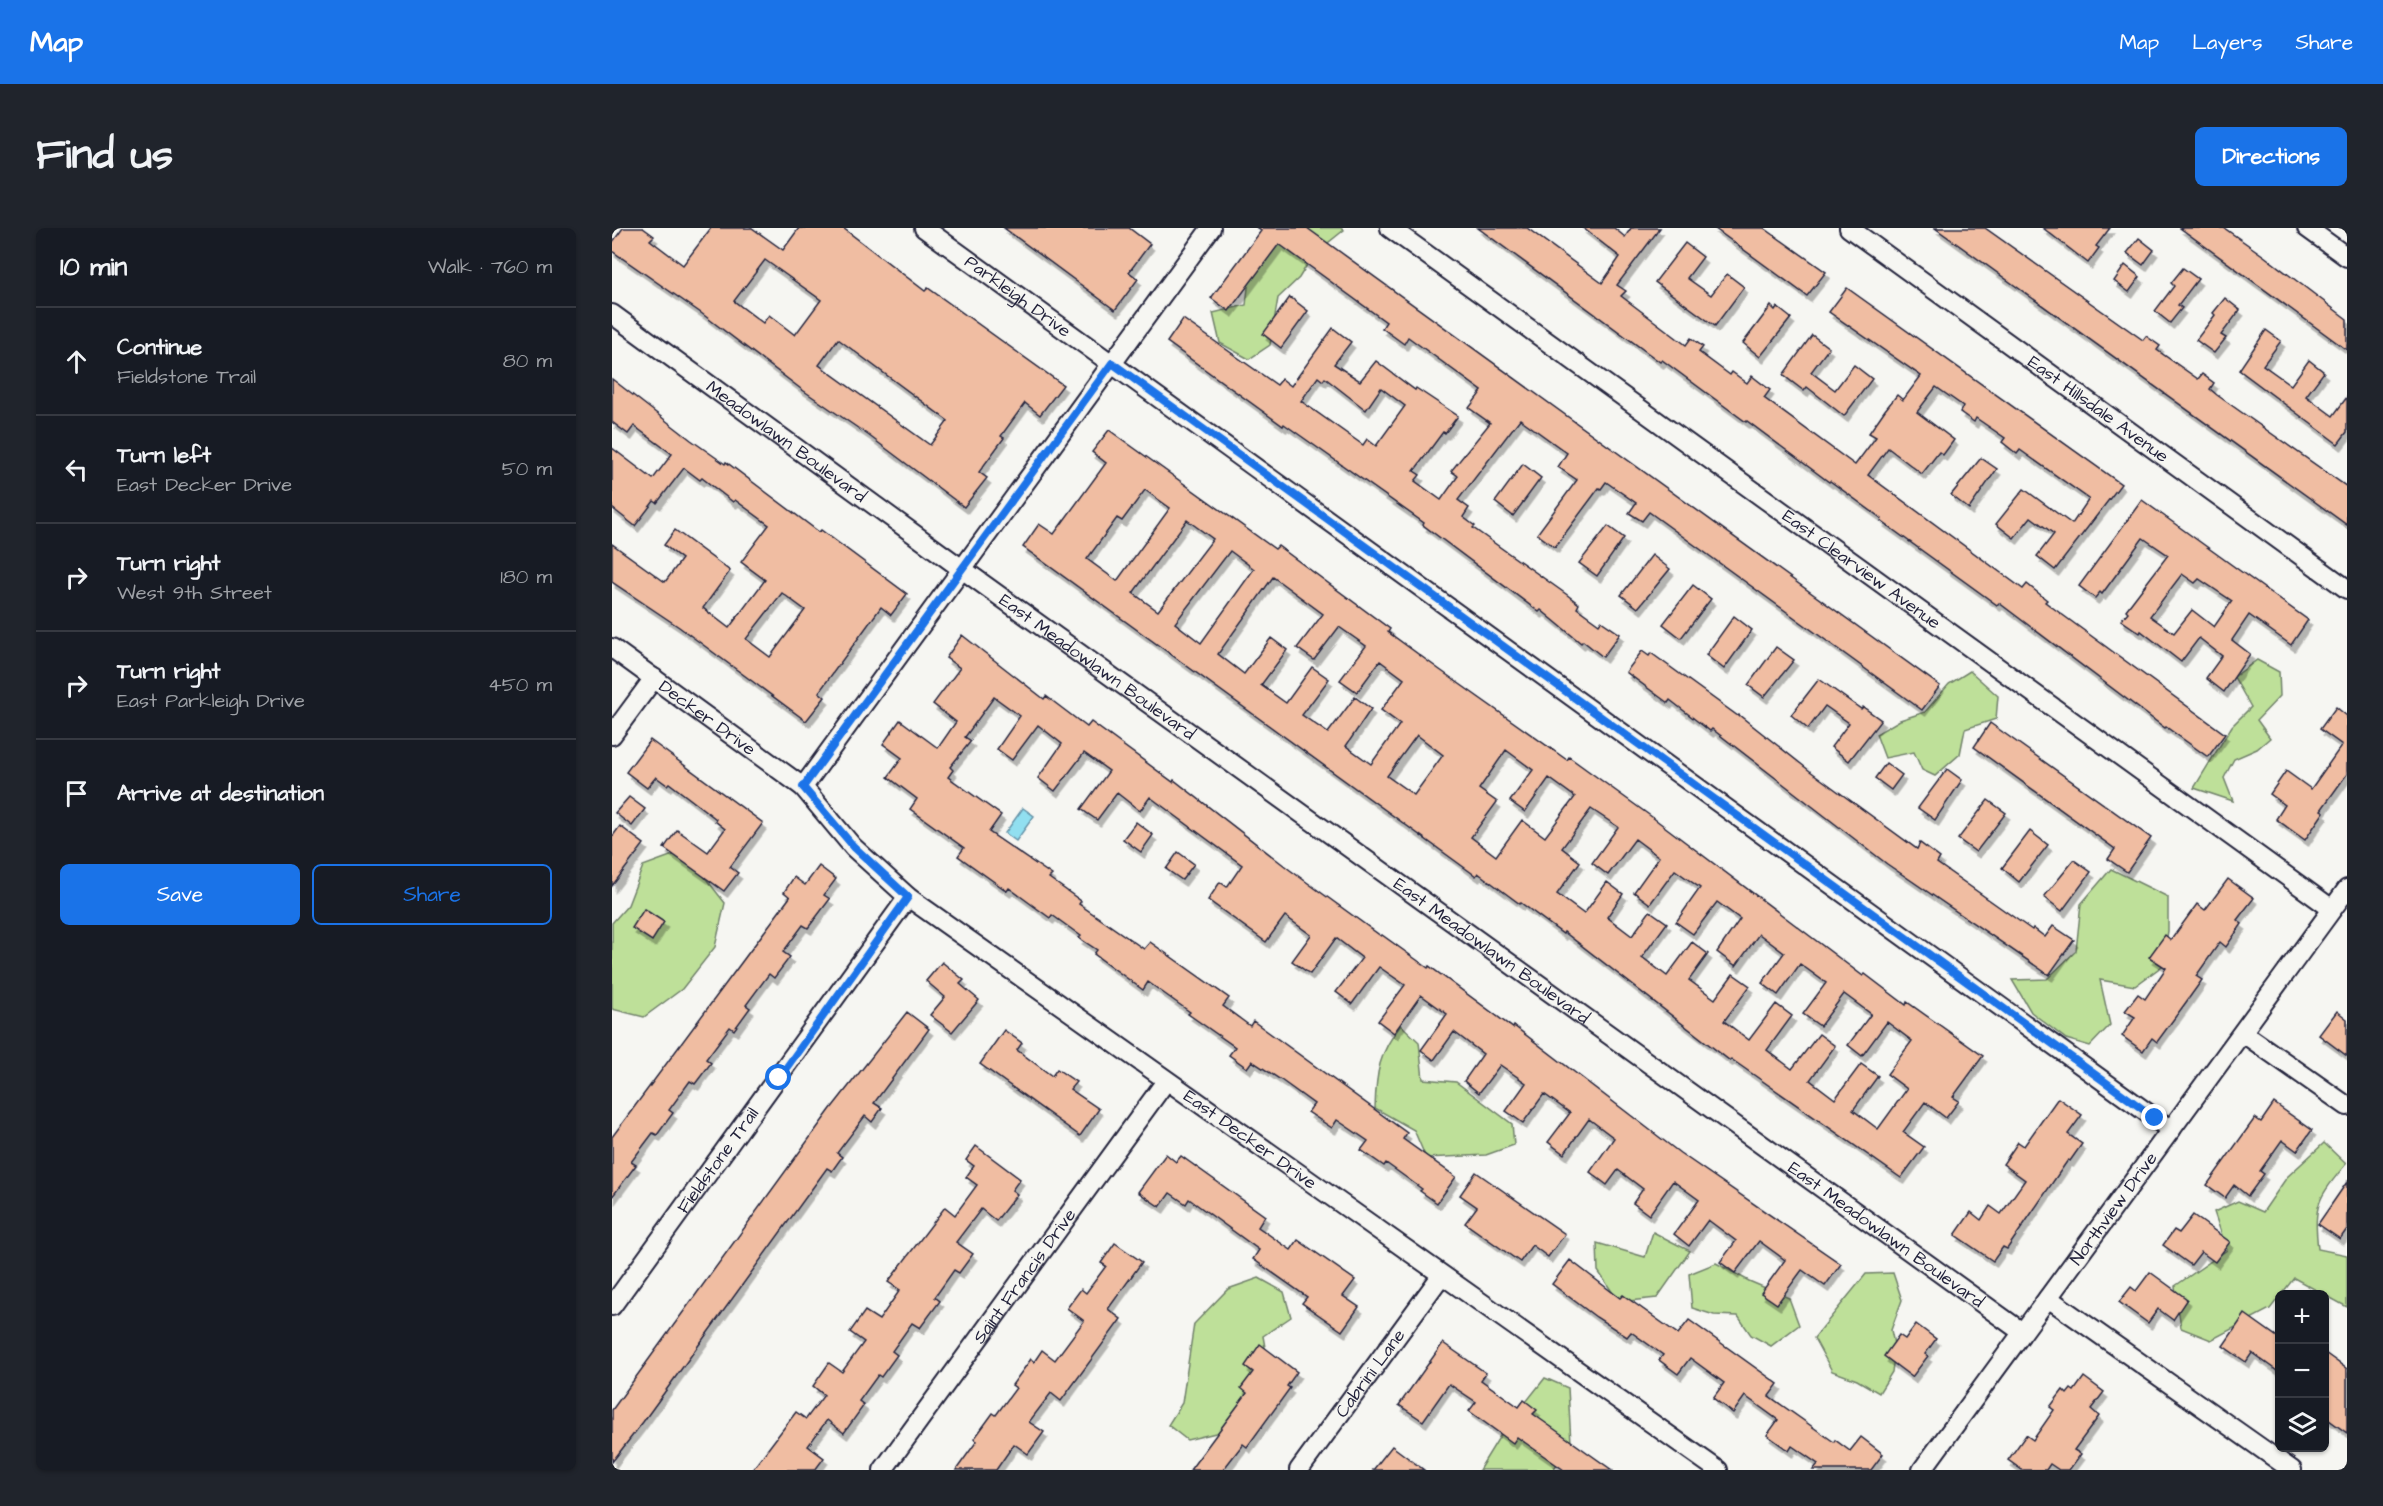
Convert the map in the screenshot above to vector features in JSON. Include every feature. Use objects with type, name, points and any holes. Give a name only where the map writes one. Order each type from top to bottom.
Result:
[{"type":"street","name":"Parkleigh Drive","points":[[924,228],[2171,1130]]},
{"type":"street","points":[[803,787],[1211,228]]},
{"type":"street","name":"East Clearview Avenue","points":[[1390,228],[2332,909]]},
{"type":"street","name":"East Hillsdale Avenue","points":[[1849,228],[2347,589]]},
{"type":"street","points":[[2307,228],[2347,257]]},
{"type":"street","name":"Meadowlawn Boulevard","points":[[612,314],[962,569]]},
{"type":"street","name":"East Meadowlawn Boulevard","points":[[962,569],[2022,1332]]},
{"type":"street","name":"Decker Drive","points":[[612,648],[803,787]]},
{"type":"street","points":[[612,735],[654,678]]},
{"type":"street","name":"East Decker Drive","points":[[803,787],[854,847],[908,897],[1717,1470]]},
{"type":"street","name":"Northview Drive","points":[[1922,1470],[2347,889]]},
{"type":"street","name":"Fieldstone Trail","points":[[612,1306],[908,897]]},
{"type":"street","points":[[2243,1033],[2347,1106]]},
{"type":"street","name":"Saint Francis Drive","points":[[883,1470],[1166,1081]]},
{"type":"street","name":"Cabrini Lane","points":[[1299,1470],[1441,1276]]},
{"type":"street","points":[[2048,1298],[2292,1470]]},
{"type":"green space","points":[[1293,228],[1342,228],[1344,230],[1313,255],[1299,278],[1278,298],[1270,345],[1249,359],[1220,343],[1213,313],[1246,305],[1253,245]]},
{"type":"green space","points":[[2257,660],[2279,672],[2280,696],[2257,720],[2270,738],[2257,749],[2234,759],[2224,778],[2233,801],[2194,788],[2232,726],[2251,707],[2234,677]]},
{"type":"green space","points":[[1970,671],[1998,696],[1996,719],[1965,729],[1960,754],[1935,776],[1922,770],[1914,752],[1885,758],[1876,734],[1900,720],[1925,712],[1949,684]]},
{"type":"green space","points":[[684,851],[725,903],[715,947],[682,989],[644,1017],[612,1009],[612,923],[628,905],[643,866]]},
{"type":"green space","points":[[2111,869],[2168,897],[2168,931],[2162,966],[2135,986],[2100,980],[2110,1025],[2090,1046],[2066,1039],[2031,1012],[2012,980],[2047,979],[2076,951],[2081,904]]},
{"type":"green space","points":[[1401,1025],[1419,1042],[1423,1079],[1456,1082],[1512,1124],[1514,1145],[1486,1155],[1426,1158],[1414,1130],[1375,1108],[1376,1084],[1383,1054]]},
{"type":"green space","points":[[2324,1143],[2346,1164],[2324,1194],[2317,1211],[2316,1222],[2318,1249],[2347,1255],[2347,1307],[2329,1297],[2329,1290],[2316,1290],[2294,1278],[2285,1290],[2275,1290],[2275,1303],[2270,1309],[2211,1340],[2181,1328],[2175,1286],[2227,1250],[2214,1212],[2238,1201],[2263,1212],[2287,1177]]},
{"type":"green space","points":[[1653,1232],[1690,1251],[1657,1298],[1619,1302],[1598,1271],[1597,1243],[1645,1257]]},
{"type":"green space","points":[[1716,1263],[1749,1281],[1789,1298],[1799,1325],[1771,1346],[1751,1335],[1738,1316],[1714,1315],[1692,1308],[1689,1274]]},
{"type":"green space","points":[[1893,1273],[1902,1300],[1891,1330],[1895,1349],[1892,1372],[1879,1393],[1857,1380],[1832,1371],[1814,1338],[1866,1274]]},
{"type":"green space","points":[[1259,1278],[1284,1292],[1291,1317],[1263,1336],[1269,1370],[1228,1430],[1187,1440],[1168,1425],[1182,1403],[1194,1324],[1228,1289]]},
{"type":"green space","points":[[1545,1378],[1568,1388],[1571,1443],[1553,1470],[1479,1470],[1503,1431]]},
{"type":"water","points":[[1023,808],[1034,816],[1016,841],[1005,833]]},
{"type":"building","points":[[623,228],[643,228],[654,236],[650,240],[683,265],[711,228],[752,228],[783,250],[799,228],[843,228],[925,291],[928,288],[1063,385],[1040,415],[1025,403],[1001,436],[1004,438],[979,472],[987,478],[964,507],[701,313],[612,251],[612,243]],"holes":[[[765,260],[821,300],[795,335],[769,315],[763,323],[734,301]],[[838,339],[948,421],[930,445],[819,365]]]},
{"type":"building","points":[[1004,228],[1129,228],[1150,244],[1129,272],[1138,279],[1115,310]]},
{"type":"building","points":[[1257,228],[1307,228],[1940,686],[1922,710],[1649,512],[1642,521],[1629,513],[1636,503],[1606,482],[1601,489],[1599,488],[1555,547],[1537,534],[1577,480],[1558,467],[1567,453],[1520,419],[1458,500],[1469,508],[1463,517],[1475,526],[1473,528],[1566,594],[1579,604],[1577,608],[1599,624],[1601,621],[1620,634],[1603,657],[1583,641],[1581,643],[1541,610],[1539,612],[1423,525],[1424,523],[1284,424],[1283,426],[1167,342],[1183,319],[1277,385],[1282,379],[1291,386],[1333,328],[1351,342],[1334,364],[1360,381],[1376,361],[1415,390],[1416,388],[1458,416],[1414,471],[1420,475],[1415,481],[1441,500],[1458,476],[1451,471],[1490,423],[1469,408],[1482,391],[1408,337],[1404,344],[1382,328],[1386,322],[1279,244],[1229,311],[1211,298],[1261,231]],"holes":[[[1318,377],[1323,381],[1325,378],[1366,410],[1381,388],[1405,406],[1376,446],[1367,439],[1363,445],[1301,401]]]},
{"type":"building","points":[[1478,228],[1527,228],[1602,283],[1620,257],[1583,228],[1614,228],[1625,237],[1631,228],[1660,228],[1617,285],[1626,291],[1621,296],[1686,345],[1691,338],[1703,347],[1699,352],[1730,375],[1732,372],[1747,383],[1752,376],[1770,390],[1764,398],[1855,465],[1876,437],[1869,433],[1885,410],[1897,395],[1903,400],[1921,376],[1829,312],[1847,288],[2121,484],[2055,570],[2037,556],[2054,534],[2031,517],[2014,538],[1996,524],[2024,489],[2072,524],[2089,499],[2020,450],[2017,454],[2002,442],[2005,438],[1976,418],[1974,422],[1960,412],[1963,406],[1936,387],[1917,412],[1954,440],[1943,455],[1939,452],[1922,474],[1888,448],[1868,475],[2023,589],[2027,584],[2047,600],[2045,602],[2225,734],[2208,757],[2165,728],[1999,603],[1997,605],[1830,481],[1662,360],[1660,362]]},
{"type":"building","points":[[1714,228],[1764,228],[1826,272],[1807,296]]},
{"type":"building","points":[[1935,228],[1985,228],[2143,340],[2146,336],[2160,346],[2157,350],[2198,379],[2202,374],[2214,383],[2210,389],[2217,395],[2347,487],[2347,525]]},
{"type":"building","points":[[2043,228],[2110,228],[2096,246],[2099,248],[2088,263]]},
{"type":"building","points":[[2180,228],[2224,228],[2264,256],[2347,319],[2347,350]]},
{"type":"building","points":[[2139,238],[2154,250],[2143,265],[2127,253]]},
{"type":"building","points":[[1685,243],[1703,257],[1687,278],[1711,295],[1727,274],[1744,287],[1715,326],[1655,282]]},
{"type":"building","points":[[2125,265],[2140,277],[2129,292],[2114,281]]},
{"type":"building","points":[[2183,268],[2198,279],[2178,305],[2182,308],[2170,323],[2155,311],[2174,286],[2171,283]]},
{"type":"building","points":[[1290,297],[1308,311],[1281,348],[1263,334]]},
{"type":"building","points":[[2225,298],[2240,310],[2221,335],[2226,338],[2214,353],[2196,340]]},
{"type":"building","points":[[1771,306],[1775,310],[1777,307],[1791,318],[1760,357],[1743,343]]},
{"type":"building","points":[[2266,330],[2281,341],[2263,365],[2291,385],[2309,360],[2324,372],[2306,396],[2333,416],[2347,397],[2347,432],[2338,444],[2239,370]]},
{"type":"building","points":[[1812,335],[1829,348],[1811,372],[1835,390],[1854,365],[1872,379],[1844,416],[1807,387],[1804,391],[1783,375]]},
{"type":"building","points":[[612,379],[691,440],[725,464],[726,462],[907,594],[891,615],[881,607],[819,692],[825,697],[806,721],[679,627],[612,582],[612,544],[665,582],[682,559],[664,545],[675,530],[730,571],[703,608],[729,628],[765,580],[741,562],[769,525],[735,500],[733,502],[702,478],[700,480],[684,468],[657,503],[654,501],[635,526],[612,508],[612,448],[653,479],[672,454],[634,426],[628,434],[612,422]],"holes":[[[782,593],[805,610],[770,657],[746,639]]]},
{"type":"building","points":[[1109,430],[1275,549],[1278,546],[1390,629],[1388,632],[1567,760],[1569,757],[1652,817],[1863,976],[1865,974],[1906,1005],[1907,1002],[1983,1056],[1953,1097],[1959,1101],[1946,1118],[1925,1102],[1903,1132],[1924,1147],[1901,1178],[1731,1059],[1729,1060],[1564,932],[1563,934],[1478,873],[1476,876],[1023,547],[1039,524],[1054,534],[1106,463],[1092,452]],"holes":[[[1145,490],[1170,508],[1117,581],[1087,559],[1117,518],[1122,521]],[[1187,520],[1213,539],[1158,611],[1133,593]],[[1230,551],[1254,569],[1201,643],[1175,623]],[[1273,577],[1323,614],[1297,648],[1314,660],[1339,627],[1366,646],[1340,680],[1357,692],[1380,661],[1404,679],[1381,710],[1400,724],[1371,764],[1346,746],[1371,709],[1355,697],[1328,733],[1302,715],[1329,679],[1312,667],[1286,703],[1261,685],[1287,650],[1271,638],[1244,674],[1218,654]],[[1417,735],[1443,755],[1414,795],[1387,776]],[[1506,750],[1533,770],[1510,801],[1525,812],[1549,778],[1575,797],[1545,837],[1522,820],[1496,856],[1471,837],[1497,802],[1479,789]],[[1591,809],[1618,827],[1592,863],[1608,875],[1635,839],[1659,857],[1634,892],[1650,904],[1675,870],[1700,888],[1676,922],[1693,934],[1717,902],[1740,919],[1717,952],[1736,966],[1759,934],[1784,953],[1762,983],[1778,995],[1800,964],[1826,983],[1803,1014],[1820,1026],[1844,994],[1871,1014],[1848,1045],[1862,1056],[1887,1022],[1912,1041],[1887,1074],[1907,1089],[1878,1129],[1853,1110],[1878,1076],[1861,1064],[1835,1099],[1810,1080],[1835,1046],[1819,1034],[1792,1069],[1767,1050],[1792,1016],[1776,1004],[1749,1040],[1724,1021],[1750,986],[1733,974],[1715,999],[1689,980],[1708,954],[1692,942],[1667,976],[1642,957],[1667,923],[1650,911],[1632,936],[1607,917],[1623,894],[1607,882],[1584,914],[1557,894],[1580,862],[1562,848]]]},
{"type":"building","points":[[1981,458],[1997,469],[1969,509],[1951,495]]},
{"type":"building","points":[[1523,464],[1541,478],[1513,516],[1495,502]]},
{"type":"building","points":[[2142,500],[2308,620],[2291,645],[2249,615],[2232,640],[2250,654],[2224,692],[2206,678],[2222,656],[2199,638],[2181,662],[2141,631],[2140,633],[2121,620],[2128,612],[2126,610],[2168,555],[2143,538],[2102,594],[2100,592],[2095,598],[2079,586]],"holes":[[[2182,574],[2195,583],[2199,579],[2232,601],[2214,627],[2192,610],[2174,633],[2150,616]]]},
{"type":"building","points":[[1608,526],[1624,538],[1597,576],[1579,563]]},
{"type":"building","points":[[1652,555],[1670,569],[1638,608],[1621,595]]},
{"type":"building","points":[[1693,585],[1711,599],[1681,638],[1663,624]]},
{"type":"building","points":[[1734,616],[1752,630],[1724,669],[1706,655]]},
{"type":"building","points":[[962,635],[1044,699],[1046,696],[1087,727],[1091,722],[1173,782],[1174,780],[1290,870],[1381,936],[1428,968],[1429,966],[1513,1028],[1514,1026],[1680,1153],[1841,1264],[1825,1286],[1802,1270],[1777,1304],[1761,1293],[1785,1260],[1759,1241],[1735,1273],[1720,1262],[1736,1241],[1708,1220],[1689,1246],[1674,1234],[1699,1200],[1673,1181],[1649,1215],[1633,1203],[1643,1189],[1618,1170],[1607,1185],[1590,1172],[1614,1138],[1589,1119],[1564,1154],[1548,1142],[1570,1113],[1544,1094],[1523,1123],[1506,1111],[1526,1083],[1500,1065],[1479,1093],[1464,1081],[1483,1054],[1454,1032],[1434,1060],[1421,1050],[1447,1014],[1421,995],[1394,1033],[1378,1021],[1405,985],[1379,967],[1352,1004],[1336,992],[1362,958],[1336,938],[1310,974],[1292,961],[1311,935],[1285,916],[1266,942],[1208,900],[1220,882],[1227,887],[1242,865],[1150,797],[1140,811],[1117,793],[1097,820],[1081,809],[1109,771],[1084,753],[1055,791],[1038,778],[1062,744],[1038,725],[1012,760],[997,749],[1020,716],[994,697],[965,737],[971,741],[950,767],[953,770],[948,777],[1001,815],[989,832],[1052,875],[1049,878],[1081,901],[1079,904],[1144,949],[1150,942],[1229,998],[1223,1006],[1250,1026],[1253,1021],[1407,1133],[1403,1139],[1456,1177],[1437,1203],[1386,1163],[1384,1166],[1361,1150],[1368,1141],[1337,1120],[1332,1128],[1308,1112],[1314,1104],[1281,1080],[1252,1061],[1247,1068],[1229,1055],[1235,1047],[1188,1014],[1190,1012],[1148,982],[1143,990],[1094,954],[1097,950],[1079,938],[1081,936],[1052,915],[1050,918],[1009,888],[1007,891],[958,856],[964,848],[910,809],[917,799],[888,777],[902,758],[883,744],[900,720],[938,748],[956,722],[933,704],[960,668],[946,658]]},
{"type":"building","points":[[1776,647],[1794,660],[1764,697],[1748,685]]},
{"type":"building","points":[[1642,651],[1649,656],[1651,653],[1739,715],[1810,771],[1917,849],[1920,843],[1940,858],[1937,863],[2032,930],[2033,928],[2045,937],[2053,926],[2074,940],[2049,975],[1887,864],[1712,729],[1710,731],[1670,700],[1668,703],[1626,672]]},
{"type":"building","points":[[1819,679],[1861,709],[1863,707],[1881,720],[1849,761],[1831,747],[1849,723],[1825,706],[1808,729],[1791,715]]},
{"type":"building","points":[[2336,707],[2347,716],[2347,774],[2321,810],[2324,812],[2305,840],[2276,819],[2285,805],[2270,794],[2286,771],[2311,789],[2342,745],[2320,729]]},
{"type":"building","points":[[1990,723],[2151,838],[2127,872],[2108,859],[2115,849],[1974,747]]},
{"type":"building","points":[[650,740],[763,823],[730,867],[738,873],[724,891],[664,848],[677,830],[708,852],[725,829],[715,821],[716,819],[669,783],[667,785],[656,777],[647,788],[626,772]]},
{"type":"building","points":[[1886,763],[1902,775],[1891,790],[1875,778]]},
{"type":"building","points":[[1947,769],[1962,780],[1935,820],[1918,808]]},
{"type":"building","points":[[629,797],[645,809],[632,826],[615,813]]},
{"type":"building","points":[[1988,800],[2006,813],[1976,852],[1958,839]]},
{"type":"building","points":[[1136,822],[1153,835],[1141,852],[1123,839]]},
{"type":"building","points":[[620,826],[644,844],[612,886],[612,837]]},
{"type":"building","points":[[2030,831],[2048,845],[2019,882],[2002,868]]},
{"type":"building","points":[[1178,852],[1194,864],[1182,880],[1166,869]]},
{"type":"building","points":[[2074,860],[2091,872],[2062,911],[2044,897]]},
{"type":"building","points":[[819,866],[836,879],[824,895],[830,899],[808,928],[803,925],[783,952],[790,957],[774,978],[769,974],[746,1005],[750,1008],[734,1030],[730,1027],[706,1059],[711,1063],[695,1084],[690,1081],[669,1110],[673,1113],[657,1135],[653,1133],[631,1162],[636,1165],[612,1197],[612,1137],[790,897],[784,892],[794,877],[805,885]]},
{"type":"building","points":[[2228,879],[2254,898],[2237,920],[2242,924],[2226,947],[2220,942],[2196,976],[2202,980],[2157,1042],[2152,1038],[2143,1051],[2122,1036],[2135,1017],[2125,1011],[2138,994],[2145,999],[2166,968],[2149,957],[2165,935],[2171,940],[2197,904],[2205,910]]},
{"type":"building","points":[[644,909],[664,922],[652,941],[632,928]]},
{"type":"building","points":[[942,962],[964,980],[960,984],[979,1000],[952,1032],[930,1015],[945,997],[926,981]]},
{"type":"building","points":[[2337,1011],[2347,1019],[2347,1056],[2319,1035]]},
{"type":"building","points":[[907,1012],[929,1029],[874,1103],[882,1108],[872,1122],[865,1116],[837,1153],[842,1157],[832,1171],[827,1168],[612,1462],[612,1410],[830,1110]]},
{"type":"building","points":[[1004,1030],[1022,1043],[1017,1050],[1052,1076],[1057,1069],[1076,1082],[1070,1089],[1099,1109],[1080,1136],[980,1064]]},
{"type":"building","points":[[2058,1098],[2082,1115],[2068,1134],[2082,1144],[2070,1161],[2068,1160],[2007,1249],[2003,1247],[1993,1261],[1955,1235],[1971,1212],[1981,1220],[1990,1206],[2001,1214],[2025,1180],[2003,1164],[2018,1142],[2024,1146]]},
{"type":"building","points":[[2274,1103],[2312,1130],[2297,1151],[2282,1140],[2260,1171],[2264,1174],[2248,1196],[2234,1185],[2225,1198],[2207,1185],[2255,1118],[2261,1122]]},
{"type":"building","points":[[976,1146],[1020,1179],[1012,1190],[1017,1194],[996,1221],[981,1209],[956,1242],[973,1254],[959,1273],[954,1270],[935,1297],[940,1301],[920,1328],[912,1323],[892,1351],[897,1355],[881,1377],[878,1375],[859,1401],[864,1405],[844,1433],[827,1420],[808,1446],[824,1458],[815,1470],[752,1470],[796,1412],[806,1419],[824,1395],[813,1386],[829,1363],[842,1372],[864,1342],[850,1332],[865,1311],[879,1320],[900,1290],[888,1282],[945,1207],[955,1215],[977,1185],[966,1177],[974,1166],[966,1160]]},
{"type":"building","points":[[1166,1154],[1176,1162],[1181,1156],[1265,1216],[1258,1227],[1291,1250],[1298,1240],[1355,1280],[1343,1296],[1359,1307],[1342,1331],[1302,1303],[1307,1297],[1253,1259],[1259,1250],[1189,1199],[1186,1204],[1170,1193],[1160,1207],[1138,1192]]},
{"type":"building","points":[[1476,1172],[1565,1234],[1548,1257],[1532,1245],[1520,1262],[1465,1223],[1477,1207],[1460,1195]]},
{"type":"building","points":[[2347,1182],[2347,1229],[2340,1239],[2318,1224]]},
{"type":"building","points":[[2193,1215],[2230,1242],[2215,1262],[2201,1252],[2191,1265],[2163,1245],[2174,1230],[2179,1233]]},
{"type":"building","points":[[1115,1243],[1142,1262],[1108,1309],[1121,1319],[1061,1401],[1051,1393],[1029,1422],[1044,1432],[1028,1454],[1014,1444],[996,1470],[956,1470],[977,1441],[974,1439],[993,1413],[996,1415],[1016,1388],[1012,1385],[1031,1359],[1034,1362],[1042,1350],[1055,1360],[1084,1321],[1067,1308],[1081,1289],[1086,1293],[1106,1266],[1101,1263]]},
{"type":"building","points":[[1570,1260],[1620,1298],[1623,1295],[1678,1334],[1689,1320],[1778,1384],[1769,1396],[1834,1442],[1835,1440],[1850,1451],[1861,1437],[1883,1454],[1871,1470],[1813,1470],[1818,1464],[1792,1446],[1789,1451],[1767,1435],[1778,1420],[1745,1396],[1733,1413],[1713,1398],[1724,1383],[1690,1358],[1678,1374],[1659,1360],[1663,1355],[1631,1332],[1627,1337],[1552,1284]]},
{"type":"building","points":[[2150,1272],[2187,1299],[2173,1320],[2158,1309],[2148,1323],[2119,1302],[2131,1287],[2136,1291]]},
{"type":"building","points":[[2245,1314],[2275,1335],[2275,1369],[2252,1353],[2246,1362],[2223,1346]]},
{"type":"building","points":[[1916,1324],[1936,1339],[1925,1354],[1928,1356],[1912,1377],[1884,1356],[1899,1335],[1905,1339]]},
{"type":"building","points":[[1443,1343],[1486,1373],[1481,1380],[1519,1407],[1524,1400],[1537,1410],[1533,1414],[1612,1470],[1564,1470],[1517,1437],[1513,1443],[1469,1411],[1476,1402],[1449,1384],[1423,1421],[1399,1405]]},
{"type":"building","points":[[1260,1344],[1297,1372],[1287,1386],[1290,1388],[1247,1447],[1243,1444],[1223,1470],[1190,1470],[1247,1393],[1241,1388],[1253,1372],[1245,1366]]},
{"type":"building","points":[[2329,1356],[2347,1369],[2347,1433],[2329,1420]]},
{"type":"building","points":[[2084,1377],[2104,1392],[2091,1409],[2099,1416],[2074,1450],[2081,1454],[2069,1470],[2059,1470],[2050,1464],[2046,1470],[2022,1470],[2008,1460],[2026,1435],[2033,1440],[2054,1410],[2050,1407],[2063,1390],[2067,1394],[2071,1389],[2074,1391]]},
{"type":"building","points":[[1392,1446],[1424,1470],[1373,1470]]},
{"type":"route","points":[[779,1078],[908,897],[854,847],[803,787],[1112,363],[2155,1118]]}]
